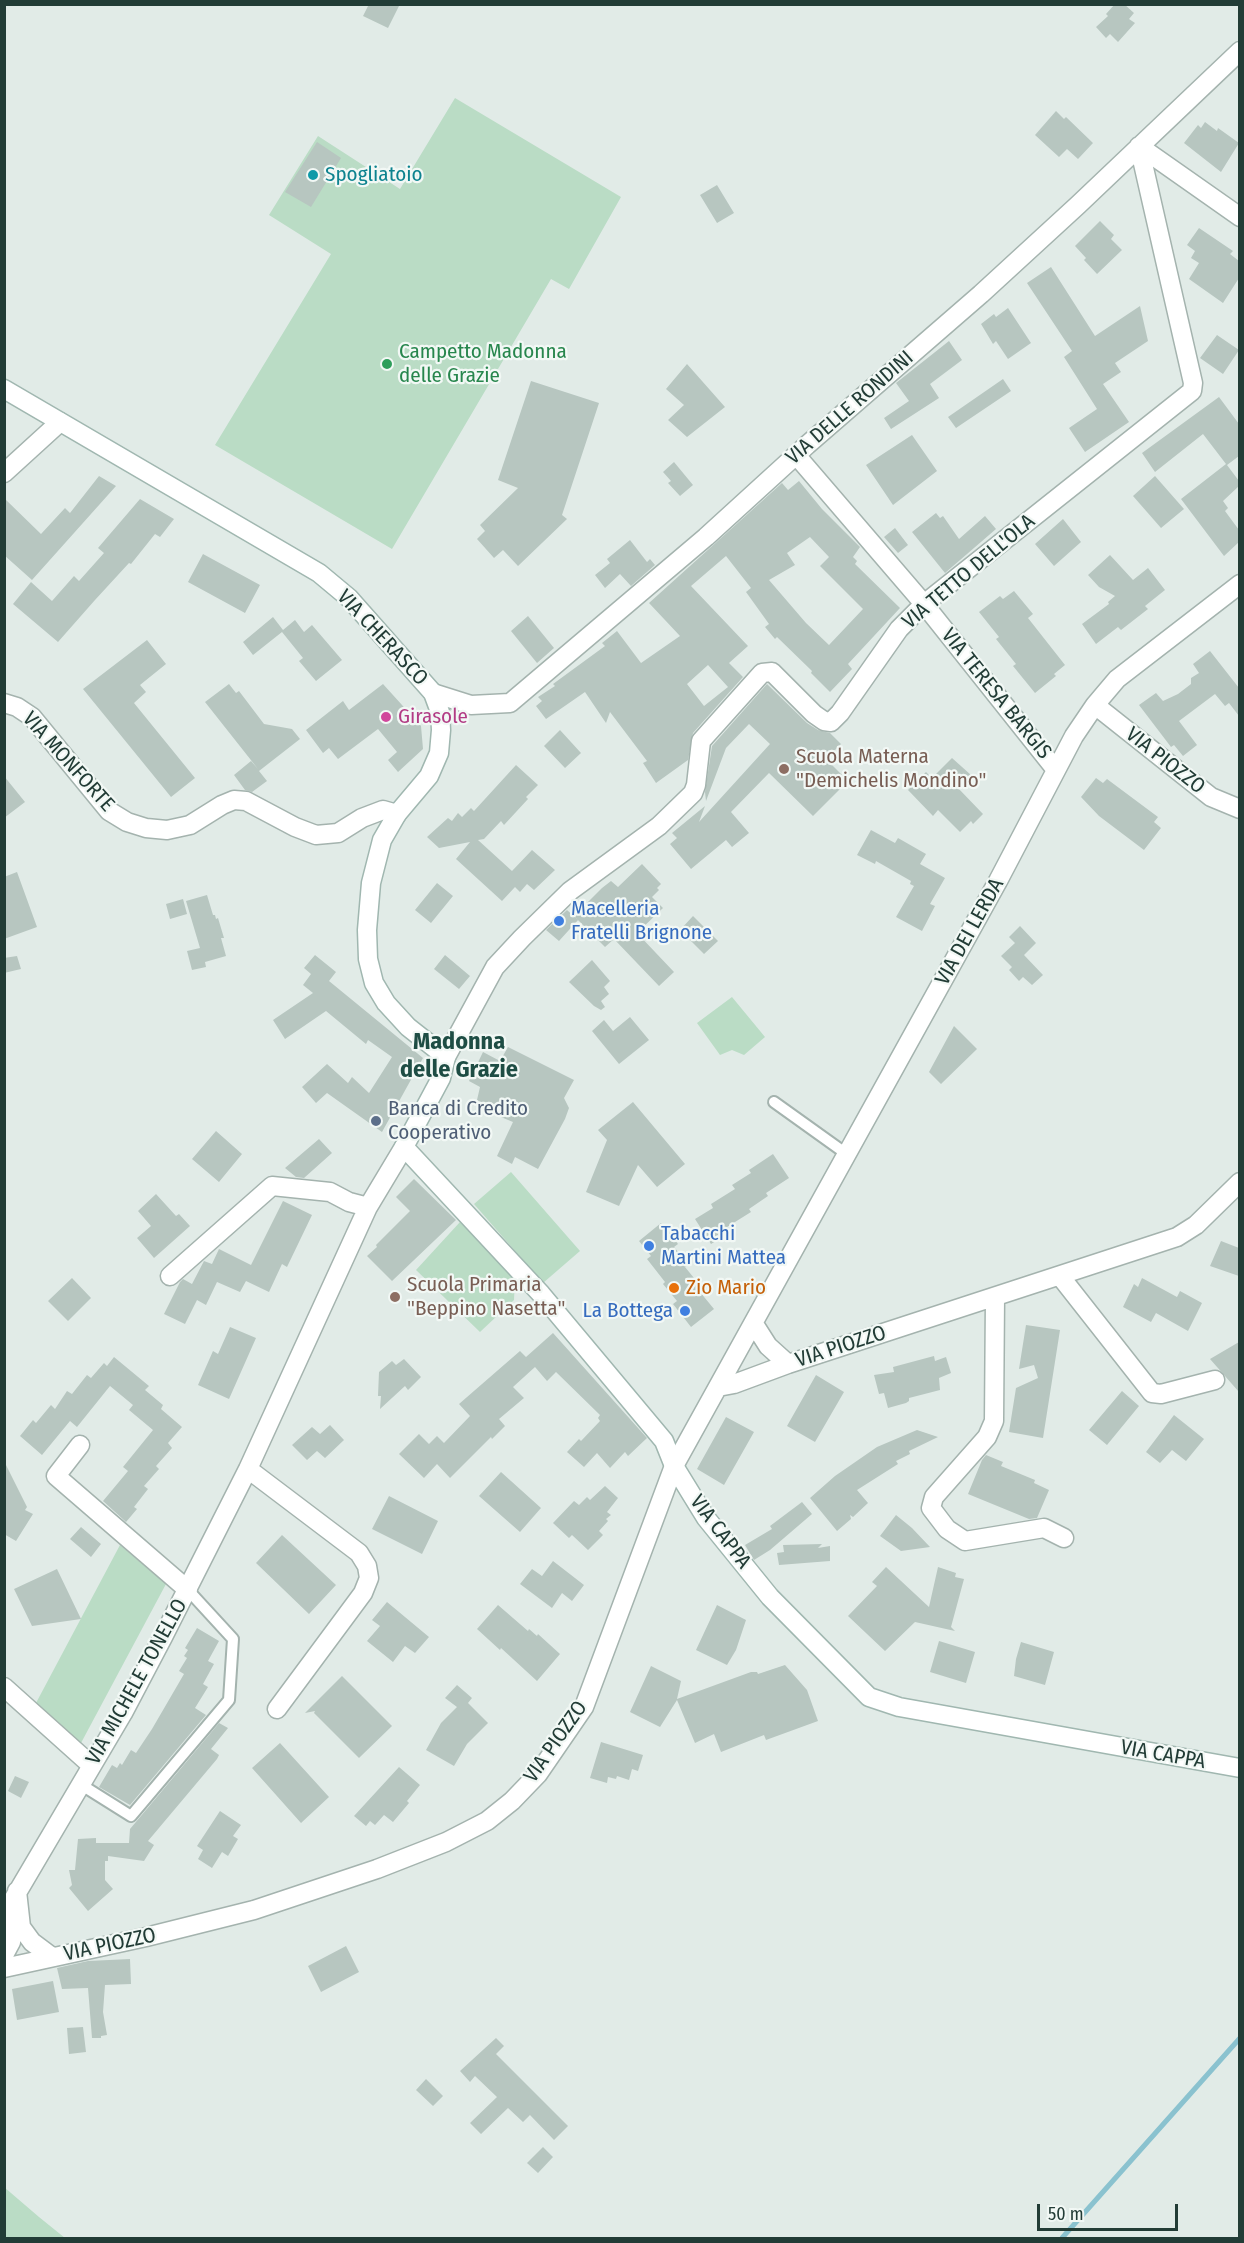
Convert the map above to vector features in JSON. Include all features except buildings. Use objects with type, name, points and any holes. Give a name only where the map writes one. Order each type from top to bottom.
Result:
[{"type":"street","name":"VIA DELLE RONDINI","points":[[433,693],[471,705],[510,703],[706,537],[796,455],[981,294],[1239,51]]},
{"type":"street","points":[[1138,146],[1239,217]]},
{"type":"street","name":"VIA TETTO DELL'OLA","points":[[446,1057],[495,967],[536,922],[570,891],[659,826],[693,793],[701,741],[762,673],[772,672],[814,714],[831,722],[840,714],[899,629],[924,604],[1192,391],[1193,383],[1138,146]]},
{"type":"street","name":"VIA CHERASCO","points":[[4,389],[319,573],[349,598],[433,693],[441,721],[439,753],[429,776],[397,814],[382,840],[371,882],[367,930],[368,959],[374,983],[386,1004],[408,1027],[446,1057]]},
{"type":"street","points":[[4,473],[60,422]]},
{"type":"street","name":"VIA TERESA BARGIS","points":[[796,455],[924,604],[1056,770]]},
{"type":"street","name":"VIA DEI LERDA","points":[[717,1387],[848,1155],[1056,770],[1095,705],[1132,665],[1239,584]]},
{"type":"street","name":"VIA MONFORTE","points":[[4,703],[17,707],[32,717],[109,811],[127,822],[146,828],[167,830],[190,825],[222,805],[234,801],[246,801],[295,827],[316,835],[338,833],[362,818],[383,810],[397,814]]},
{"type":"street","name":"VIA PIOZZO","points":[[1095,705],[1211,797],[1239,809]]},
{"type":"street","points":[[404,1147],[441,1078],[446,1057]]},
{"type":"street","name":"VIA MICHELE TONELLO","points":[[4,1915],[123,1713],[188,1590],[248,1469],[368,1207],[404,1147]]},
{"type":"street","name":"VIA CAPPA","points":[[404,1147],[545,1299],[664,1441],[674,1466],[706,1518],[770,1597],[869,1697],[898,1707],[1239,1768]]},
{"type":"street","name":"VIA PIOZZO","points":[[4,1968],[146,1937],[254,1910],[326,1887],[446,1842],[487,1821],[538,1774],[584,1707],[674,1466],[717,1387],[734,1384],[788,1364],[1177,1237],[1196,1225],[1239,1182]]},
{"type":"street","points":[[170,1276],[272,1186],[330,1192],[348,1202],[368,1207]]},
{"type":"street","points":[[1060,1276],[1152,1393],[1161,1394],[1215,1380]]},
{"type":"street","points":[[995,1297],[994,1421],[987,1437],[934,1497],[931,1508],[947,1528],[965,1541],[1044,1528],[1064,1538]]},
{"type":"street","points":[[754,1324],[768,1346],[788,1364]]},
{"type":"street","points":[[80,1445],[56,1476],[188,1590]]},
{"type":"street","points":[[248,1469],[358,1553],[367,1566],[369,1578],[363,1593],[277,1710]]},
{"type":"street","points":[[4,1687],[91,1765]]},
{"type":"street","points":[[17,1891],[21,1927],[32,1942],[52,1958]]},
{"type":"street","name":"VIA MICHELE TONELLO","points":[[4,1955],[11,1942],[17,1891]]},
{"type":"lane","points":[[774,1102],[848,1155]]},
{"type":"lane","points":[[80,1784],[131,1816],[229,1700],[233,1639],[188,1590]]},
{"type":"green space","name":"Campetto Madonna delle Grazie","points":[[455,98],[621,197],[569,289],[551,279],[392,549],[215,445],[331,254],[269,215],[318,136],[400,189]]},
{"type":"green space","points":[[732,997],[765,1037],[744,1055],[732,1050],[720,1055],[697,1023]]},
{"type":"green space","points":[[511,1172],[580,1251],[543,1283],[474,1204]]},
{"type":"green space","points":[[460,1222],[515,1276],[514,1300],[480,1332],[416,1270]]},
{"type":"green space","points":[[120,1545],[166,1584],[81,1743],[36,1703]]},
{"type":"green space","points":[[4,2187],[39,2217],[65,2238],[5,2238]]},
{"type":"waterway","points":[[1062,2238],[1240,2038]]},
{"type":"place","name":"Spogliatoio","points":[[313,175]]},
{"type":"place","name":"Campetto Madonna delle Grazie","points":[[387,364]]},
{"type":"place","name":"Girasole","points":[[386,717]]},
{"type":"place","name":"Scuola Materna \"Demichelis Mondino\"","points":[[784,769]]},
{"type":"place","name":"Macelleria Fratelli Brignone","points":[[559,921]]},
{"type":"place","name":"Banca di Credito Cooperativo","points":[[376,1121]]},
{"type":"place","name":"Tabacchi Martini Mattea","points":[[649,1246]]},
{"type":"place","name":"Zio Mario","points":[[674,1288]]},
{"type":"place","name":"Scuola Primaria \"Beppino Nasetta\"","points":[[395,1297]]},
{"type":"place","name":"La Bottega","points":[[685,1311]]},
{"type":"district","name":"Madonna delle Grazie","points":[[459,1056]]}]
